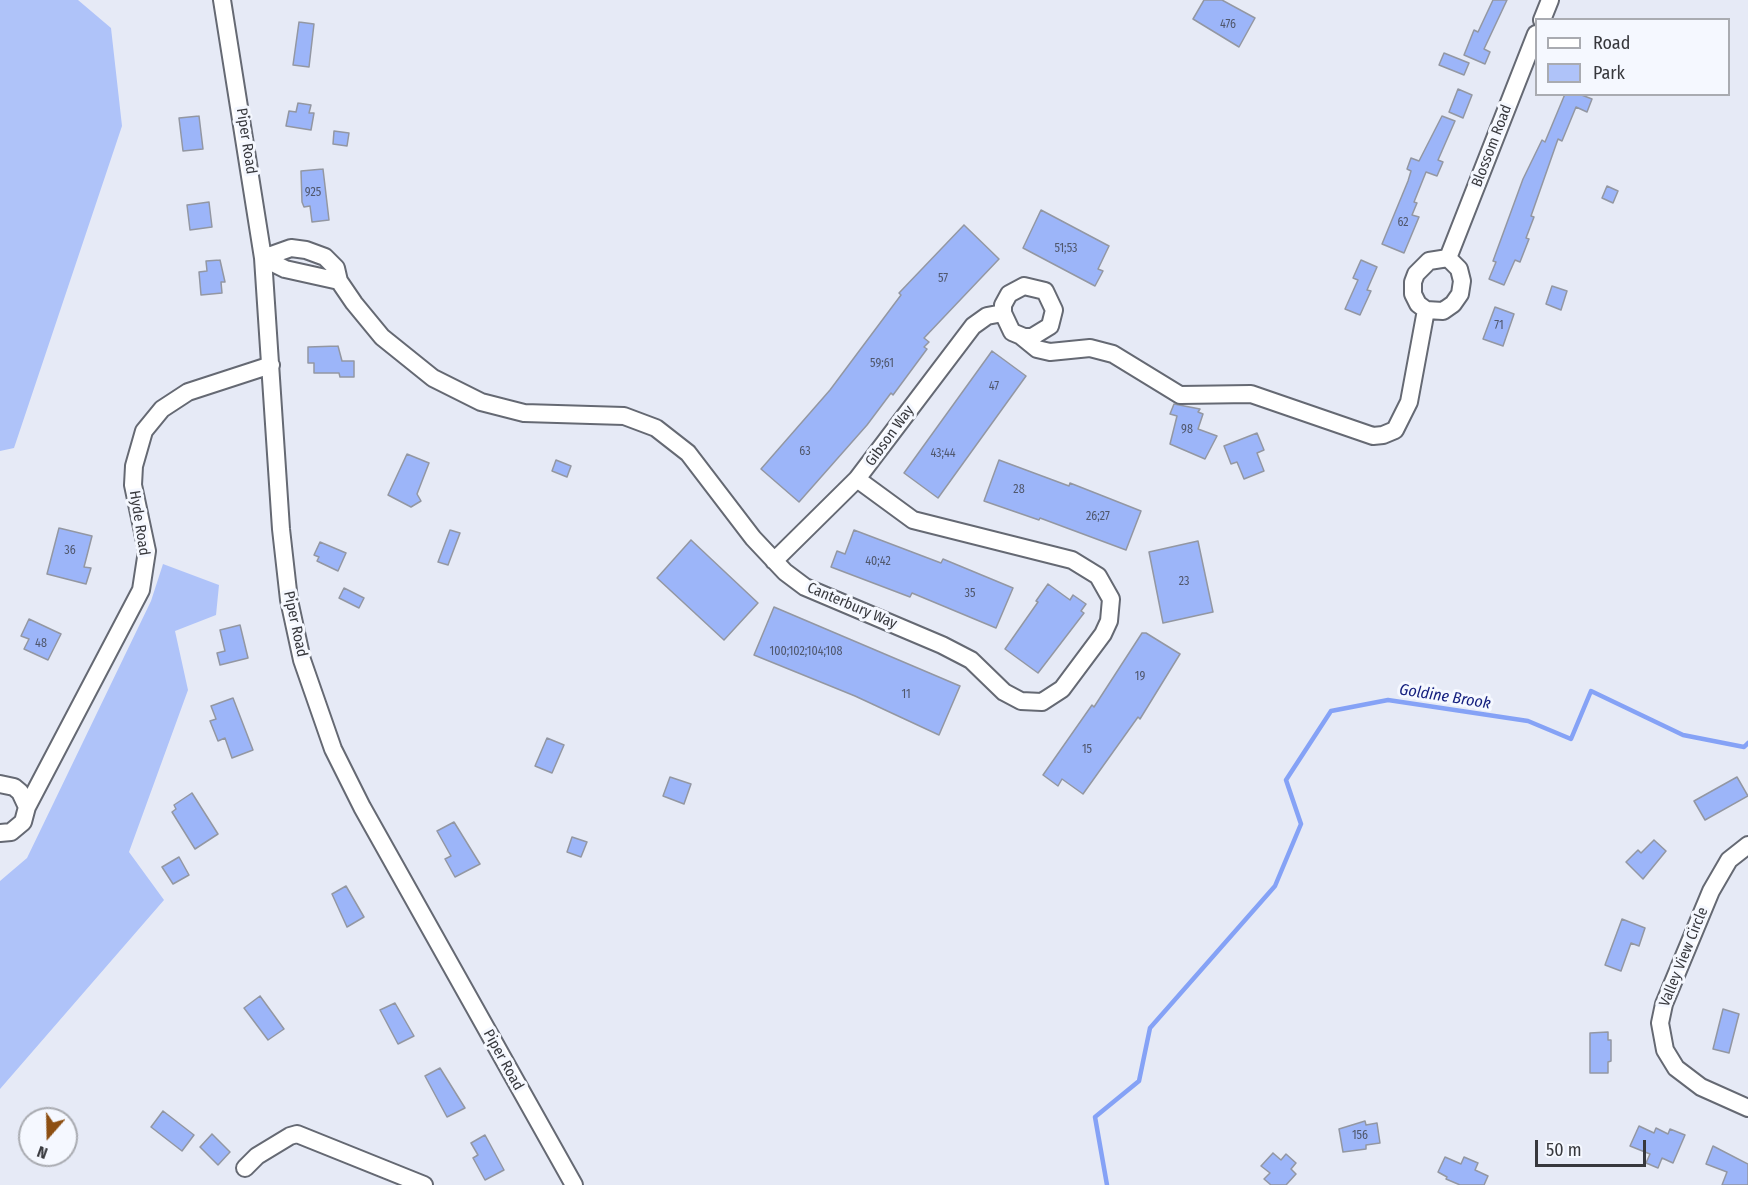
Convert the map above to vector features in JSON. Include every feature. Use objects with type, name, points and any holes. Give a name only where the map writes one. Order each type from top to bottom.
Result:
[{"type":"street","name":"Piper Road","points":[[222,0],[263,258],[278,489],[289,600],[302,660],[325,728],[374,829],[574,1185]]},
{"type":"street","points":[[1543,18],[1550,0]]},
{"type":"street","name":"Blossom Road","points":[[1448,258],[1535,37]]},
{"type":"street","name":"Canterbury Way","points":[[263,258],[285,249],[306,250],[331,262],[339,281],[363,316],[382,337],[424,371],[467,396],[498,408],[524,413],[624,416],[644,422],[667,434],[692,458],[747,531],[774,561],[812,590],[942,645],[971,660],[998,687],[1015,699],[1037,703],[1053,697],[1067,685],[1103,634],[1112,613],[1109,593],[1098,576],[1081,564],[1064,558],[913,520],[858,479]]},
{"type":"street","points":[[263,258],[285,269],[339,281]]},
{"type":"street","points":[[1448,258],[1456,265],[1461,275],[1460,294],[1453,304],[1443,311],[1426,310],[1418,304],[1413,294],[1416,274],[1429,261],[1448,258]]},
{"type":"street","points":[[1021,336],[1036,336],[1050,326],[1054,310],[1048,294],[1033,286],[1016,289],[1005,301],[1003,314],[1009,329],[1037,349],[1090,348],[1113,354],[1180,395],[1251,394],[1373,436],[1395,430],[1409,402],[1426,310]]},
{"type":"street","name":"Gibson Way","points":[[774,561],[858,479],[968,330],[987,316],[1003,314]]},
{"type":"street","name":"Hyde Road","points":[[0,833],[18,828],[26,815],[27,807],[141,590],[147,551],[133,486],[134,466],[144,431],[162,409],[188,392],[271,365]]},
{"type":"street","points":[[0,784],[14,787],[20,792],[27,807]]},
{"type":"street","name":"Valley View Circle","points":[[1748,845],[1730,861],[1712,891],[1664,1004],[1660,1023],[1665,1050],[1676,1068],[1701,1087],[1748,1108]]},
{"type":"street","points":[[245,1168],[257,1156],[297,1134],[424,1185]]},
{"type":"green space","points":[[0,0],[78,0],[111,28],[122,126],[14,448],[0,451]]},
{"type":"green space","points":[[163,564],[219,585],[216,615],[175,631],[188,690],[129,852],[164,900],[0,1089],[0,881],[27,858],[151,601]]},
{"type":"building","points":[[1204,0],[1222,0],[1255,18],[1239,47],[1193,19]]},
{"type":"building","points":[[1493,0],[1507,0],[1484,49],[1490,52],[1485,64],[1464,55],[1474,30],[1478,32]]},
{"type":"building","points":[[299,22],[314,24],[309,67],[293,65]]},
{"type":"building","points":[[1444,53],[1469,63],[1464,75],[1439,65]]},
{"type":"building","points":[[1458,89],[1472,95],[1463,118],[1449,112]]},
{"type":"building","points":[[1564,96],[1584,96],[1592,99],[1587,112],[1576,107],[1562,141],[1558,139],[1531,216],[1534,217],[1526,238],[1529,239],[1520,262],[1515,260],[1504,285],[1489,279],[1496,262],[1493,261],[1523,179],[1542,140],[1545,142]]},
{"type":"building","points":[[298,103],[311,105],[309,113],[314,113],[311,130],[286,126],[289,111],[296,112]]},
{"type":"building","points":[[199,116],[203,149],[183,151],[179,118]]},
{"type":"building","points":[[1442,116],[1455,121],[1438,160],[1443,162],[1437,176],[1426,172],[1414,202],[1417,203],[1412,215],[1419,217],[1404,253],[1382,244],[1408,181],[1411,171],[1407,169],[1411,158],[1419,161]]},
{"type":"building","points":[[334,131],[349,133],[347,146],[333,144]]},
{"type":"building","points":[[323,169],[329,220],[312,222],[310,206],[304,207],[302,202],[301,171]]},
{"type":"building","points":[[1607,186],[1618,191],[1613,203],[1602,198]]},
{"type":"building","points":[[209,202],[212,227],[190,230],[187,205]]},
{"type":"building","points":[[1041,210],[1109,246],[1098,269],[1103,271],[1095,286],[1023,248]]},
{"type":"building","points":[[964,225],[999,259],[924,338],[929,342],[924,347],[927,349],[893,395],[891,393],[867,425],[799,502],[761,469],[830,390],[901,295],[899,293]]},
{"type":"building","points":[[220,260],[225,282],[221,282],[222,293],[201,295],[199,272],[207,271],[206,261]]},
{"type":"building","points":[[1361,260],[1377,267],[1367,290],[1371,291],[1360,315],[1345,309],[1358,280],[1353,278]]},
{"type":"building","points":[[1552,286],[1567,291],[1561,310],[1546,304]]},
{"type":"building","points":[[1495,307],[1514,314],[1503,346],[1483,339]]},
{"type":"building","points":[[338,346],[342,361],[354,361],[354,377],[340,377],[339,373],[314,373],[314,363],[308,363],[308,347]]},
{"type":"building","points":[[992,351],[1026,376],[938,498],[904,473]]},
{"type":"building","points":[[1174,404],[1200,409],[1198,412],[1203,414],[1198,429],[1217,436],[1205,459],[1170,444],[1177,416],[1170,414]]},
{"type":"building","points":[[1257,433],[1264,450],[1257,453],[1264,471],[1244,479],[1237,462],[1231,464],[1224,446]]},
{"type":"building","points":[[407,454],[429,463],[417,494],[421,501],[411,507],[388,495]]},
{"type":"building","points":[[556,460],[571,466],[567,477],[552,471]]},
{"type":"building","points":[[999,460],[1069,486],[1070,483],[1141,511],[1126,550],[1040,518],[1039,520],[984,501]]},
{"type":"building","points":[[59,528],[92,536],[84,567],[91,568],[86,584],[47,574]]},
{"type":"building","points":[[450,530],[460,533],[448,565],[438,562]]},
{"type":"building","points":[[854,530],[941,563],[943,559],[1013,588],[996,628],[912,593],[910,597],[831,567],[837,551],[845,554]]},
{"type":"building","points":[[691,540],[758,603],[724,640],[657,578]]},
{"type":"building","points":[[1198,541],[1213,612],[1163,623],[1149,552]]},
{"type":"building","points":[[320,542],[346,553],[338,571],[317,561],[319,557],[314,555]]},
{"type":"building","points":[[1048,584],[1070,600],[1073,595],[1086,604],[1081,611],[1084,613],[1038,673],[1005,649]]},
{"type":"building","points":[[344,588],[364,598],[359,608],[339,598]]},
{"type":"building","points":[[774,607],[960,686],[939,735],[855,696],[754,655]]},
{"type":"building","points":[[29,619],[61,634],[48,660],[24,649],[29,639],[21,636]]},
{"type":"building","points":[[240,625],[248,658],[220,665],[217,653],[225,651],[220,630]]},
{"type":"building","points":[[1142,633],[1146,633],[1180,654],[1140,719],[1138,717],[1083,794],[1062,779],[1058,786],[1043,775],[1092,705],[1094,707]]},
{"type":"building","points":[[233,698],[253,750],[232,758],[225,738],[218,741],[210,721],[216,719],[211,706]]},
{"type":"building","points":[[547,738],[564,745],[552,773],[535,766]]},
{"type":"building","points":[[670,777],[691,784],[684,804],[663,796]]},
{"type":"building","points":[[1737,777],[1748,796],[1705,820],[1694,801]]},
{"type":"building","points":[[192,793],[218,834],[195,849],[172,812],[176,809],[174,805]]},
{"type":"building","points":[[454,822],[480,864],[455,877],[445,859],[451,856],[437,831]]},
{"type":"building","points":[[572,837],[587,842],[581,857],[567,852]]},
{"type":"building","points":[[1654,840],[1666,851],[1643,879],[1626,862],[1638,850],[1641,853]]},
{"type":"building","points":[[179,857],[189,875],[173,884],[162,867]]},
{"type":"building","points":[[346,886],[364,917],[347,927],[332,894]]},
{"type":"building","points":[[1622,919],[1645,928],[1639,946],[1631,943],[1621,971],[1605,965]]},
{"type":"building","points":[[260,996],[284,1029],[268,1040],[244,1008]]},
{"type":"building","points":[[395,1003],[414,1036],[398,1044],[380,1010]]},
{"type":"building","points":[[1723,1009],[1739,1014],[1729,1053],[1713,1049]]},
{"type":"building","points":[[1608,1032],[1608,1040],[1611,1040],[1611,1061],[1608,1062],[1608,1073],[1590,1073],[1590,1033]]},
{"type":"building","points":[[440,1068],[465,1108],[447,1117],[425,1076]]},
{"type":"building","points":[[163,1111],[194,1135],[182,1151],[151,1127]]},
{"type":"building","points":[[1365,1121],[1366,1125],[1377,1123],[1380,1143],[1366,1145],[1366,1149],[1343,1152],[1339,1129]]},
{"type":"building","points":[[1639,1126],[1654,1133],[1656,1128],[1668,1134],[1670,1129],[1685,1135],[1673,1163],[1662,1158],[1658,1168],[1646,1163],[1650,1154],[1630,1146]]},
{"type":"building","points":[[212,1134],[230,1152],[218,1165],[200,1147]]},
{"type":"building","points":[[485,1135],[504,1170],[485,1180],[473,1158],[478,1155],[471,1143]]},
{"type":"building","points":[[1713,1146],[1748,1164],[1748,1185],[1722,1185],[1727,1172],[1706,1164]]},
{"type":"building","points":[[1273,1153],[1281,1160],[1286,1154],[1296,1163],[1291,1169],[1296,1174],[1286,1185],[1271,1185],[1264,1179],[1270,1173],[1261,1166]]},
{"type":"building","points":[[1445,1157],[1461,1164],[1464,1157],[1478,1163],[1475,1170],[1488,1176],[1484,1185],[1460,1185],[1446,1179],[1447,1177],[1438,1172]]},
{"type":"waterway","name":"Goldine Brook","points":[[1107,1185],[1095,1117],[1139,1081],[1150,1028],[1275,886],[1301,824],[1286,780],[1331,711],[1388,700],[1528,721],[1571,739],[1591,691],[1683,735],[1744,747],[1748,743]]}]
